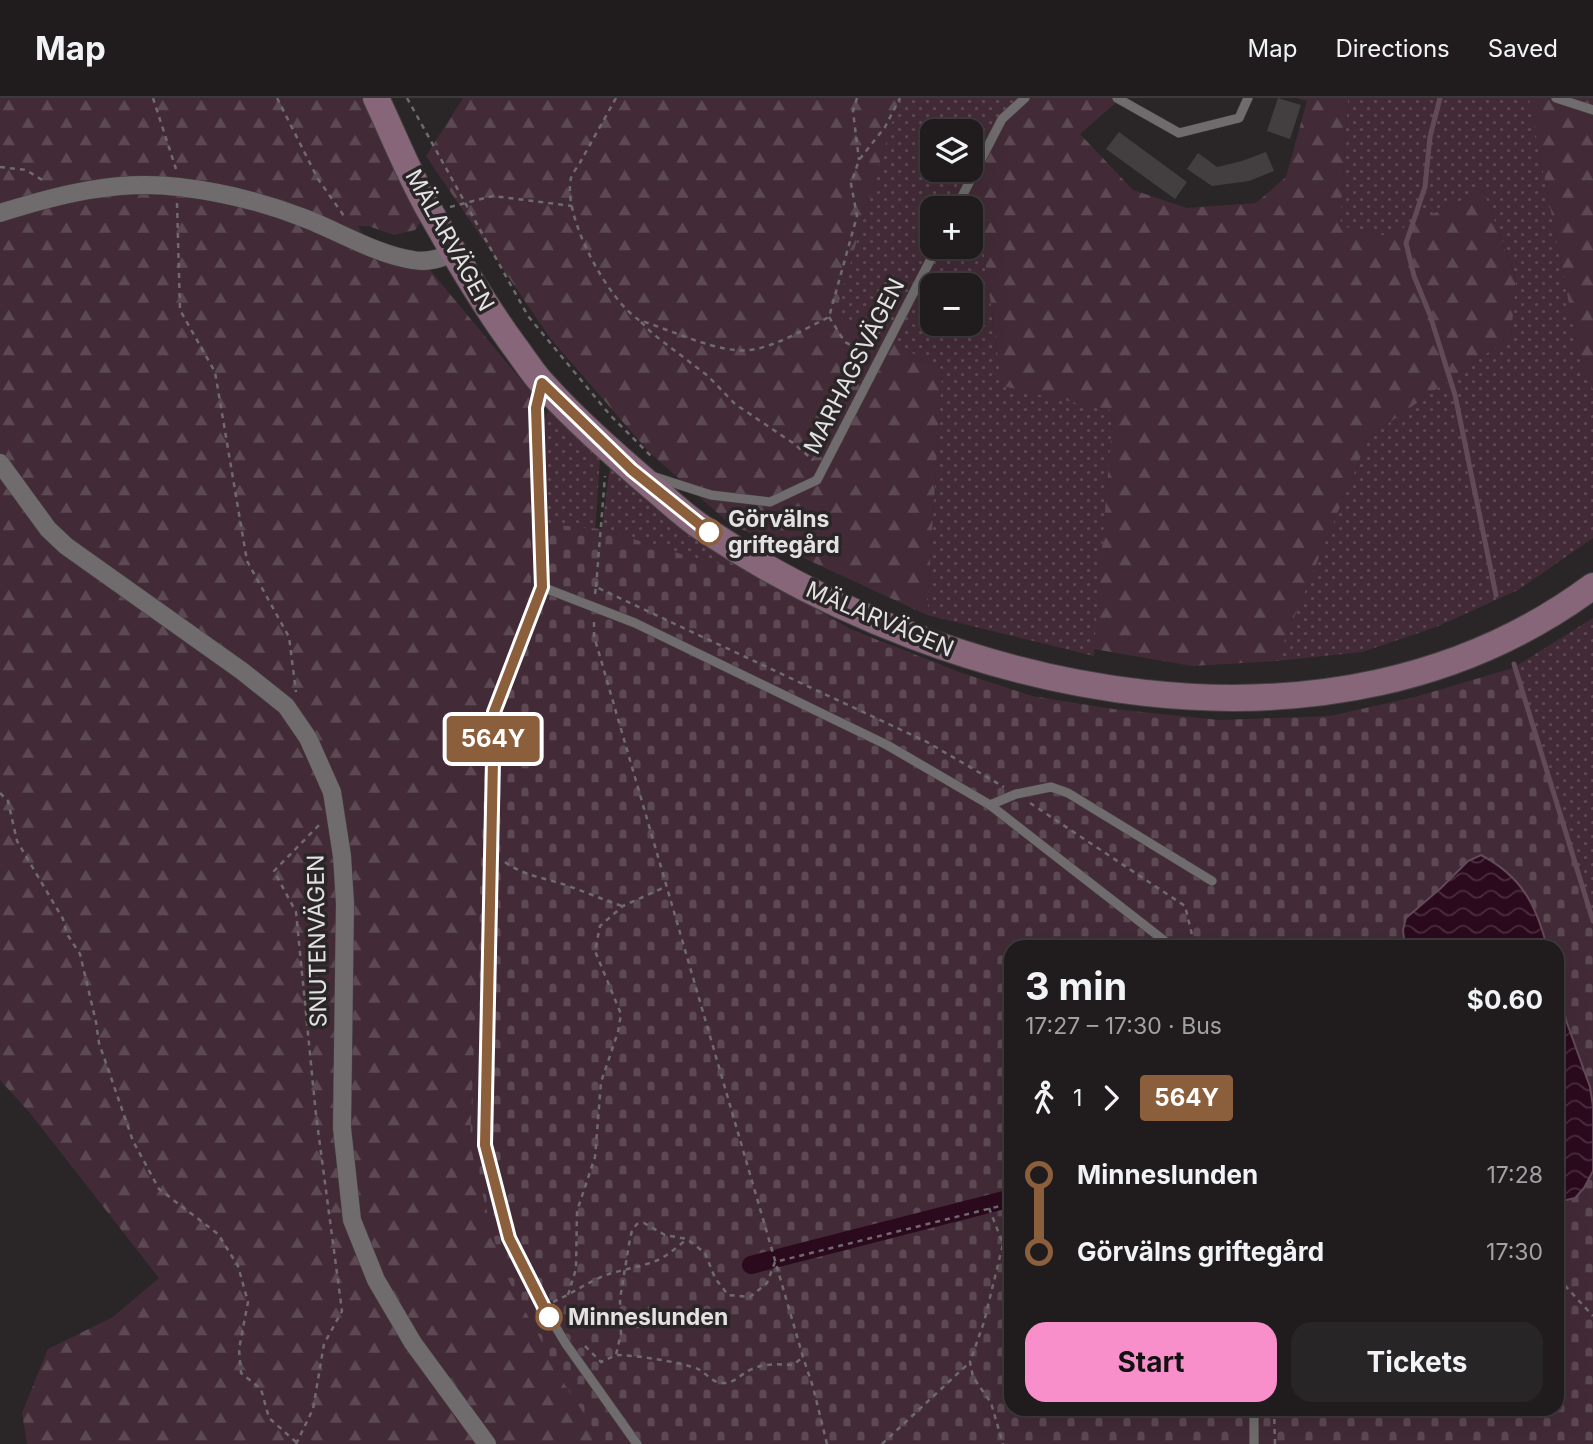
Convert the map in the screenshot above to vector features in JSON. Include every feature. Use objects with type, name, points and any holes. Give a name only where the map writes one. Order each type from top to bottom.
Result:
[{"type":"street","name":"MÄLARVÄGEN","points":[[376,98],[429,211],[487,309],[542,383],[608,448],[643,464],[699,526],[757,563],[827,599],[884,624],[964,655],[1053,677],[1145,693],[1227,699],[1299,696],[1375,683],[1455,661],[1502,640],[1593,586]]},
{"type":"street","points":[[0,213],[54,196],[114,186],[176,186],[240,197],[302,217],[393,256],[416,261],[442,258],[454,252]]},
{"type":"street","name":"SNUTENVÄGEN","points":[[0,463],[48,529],[66,546],[242,671],[286,706],[308,738],[331,792],[345,903],[342,1128],[352,1220],[376,1280],[413,1343],[487,1444]]},
{"type":"lane","points":[[963,196],[1002,119],[1025,98]]},
{"type":"lane","points":[[1117,98],[1179,133],[1238,118],[1248,98]]},
{"type":"lane","points":[[1556,98],[1593,110]]},
{"type":"lane","name":"MARHAGSVÄGEN","points":[[643,464],[711,495],[770,502],[817,480],[931,259]]},
{"type":"lane","points":[[542,383],[536,408],[542,587],[494,712],[485,1145],[509,1238],[543,1306],[566,1344],[637,1444]]},
{"type":"lane","points":[[542,587],[635,624],[887,745],[990,805],[1163,940]]},
{"type":"lane","points":[[990,805],[1016,794],[1051,787],[1068,793],[1212,881]]},
{"type":"lane","points":[[1254,1416],[1254,1444]]},
{"type":"path","points":[[153,98],[176,167],[180,310],[215,372],[247,561],[289,637],[297,697]]},
{"type":"path","points":[[277,98],[318,179],[362,242]]},
{"type":"path","points":[[407,98],[528,316],[610,415],[643,464]]},
{"type":"path","points":[[616,98],[571,178],[572,206],[587,253],[618,300],[631,314],[708,376],[735,404],[793,443],[823,469]]},
{"type":"path","points":[[856,98],[853,111],[859,160]]},
{"type":"path","points":[[878,360],[845,342],[829,317],[858,216],[851,184],[859,160],[885,127],[900,98]]},
{"type":"path","points":[[0,167],[26,170],[44,180],[54,196]]},
{"type":"path","points":[[429,211],[493,196],[572,206]]},
{"type":"path","points":[[639,320],[720,348],[746,351],[763,347],[829,317]]},
{"type":"path","points":[[596,587],[608,448]]},
{"type":"path","points":[[595,608],[594,636],[665,887],[813,1387],[827,1444]]},
{"type":"path","points":[[0,793],[8,801],[17,841],[63,919],[67,934],[79,954],[99,1043],[133,1141],[159,1189],[218,1234],[238,1266],[248,1302],[239,1349],[242,1373],[261,1389],[269,1418],[296,1443],[313,1409],[324,1344],[342,1311],[316,1115],[296,912],[274,870],[334,810]]},
{"type":"path","points":[[491,851],[517,871],[622,906]]},
{"type":"path","points":[[568,1295],[576,1269],[577,1211],[595,1157],[601,1082],[618,1032],[621,1014],[596,951],[600,926],[622,906],[665,887]]},
{"type":"path","points":[[775,1262],[1004,1205]]},
{"type":"path","points":[[882,1444],[970,1362],[984,1322],[1003,1244],[989,1208]]},
{"type":"path","points":[[616,1355],[621,1333],[620,1299],[632,1230],[637,1224],[644,1223],[666,1236],[687,1239],[705,1253],[715,1278],[728,1295],[750,1297],[768,1283],[775,1262]]},
{"type":"path","points":[[543,1306],[597,1278],[651,1263],[687,1239]]},
{"type":"path","points":[[1564,1285],[1593,1316]]},
{"type":"path","points":[[581,1342],[601,1362],[616,1355],[637,1354],[648,1359],[698,1369],[718,1383],[734,1382],[749,1370],[767,1364],[793,1365],[803,1357]]},
{"type":"path","points":[[970,1362],[973,1377],[991,1403],[1003,1444]]},
{"type":"path","points":[[1274,1416],[1275,1444]]},
{"type":"green space","points":[[0,98],[371,98],[425,216],[415,230],[394,235],[368,226],[358,226],[374,257],[412,260],[430,270],[531,392],[531,590],[681,554],[754,573],[852,630],[942,665],[1010,940],[1004,940],[1004,1416],[1069,1416],[1295,1444],[27,1444],[22,1413],[48,1349],[113,1317],[159,1278],[30,1113],[0,1080]]},
{"type":"green space","points":[[463,98],[899,98],[836,312],[942,369],[927,615],[730,524],[649,452],[550,338],[426,156]]},
{"type":"green space","points":[[899,98],[1034,98],[1005,125],[983,172],[983,119],[920,119],[920,182],[978,182],[976,196],[920,196],[920,259],[983,259],[983,247],[1002,386],[1113,411],[1094,656],[927,615],[942,370],[836,312]]},
{"type":"green space","points":[[1025,98],[1117,98],[1119,100],[1080,134],[1133,190],[1187,208],[1256,203],[1286,177],[1307,101],[1297,98],[1348,98],[1340,226],[1386,236],[1483,190],[1516,279],[1511,336],[1369,437],[1276,661],[1192,666],[1094,649],[1113,411],[1002,386],[983,247],[983,196],[976,196],[975,189],[978,182],[983,182],[983,168],[1002,119]]},
{"type":"green space","points":[[1348,98],[1529,98],[1582,371],[1593,389],[1593,538],[1518,590],[1436,627],[1362,652],[1276,661],[1369,437],[1511,336],[1516,278],[1483,190],[1386,236],[1340,226]]},
{"type":"green space","points":[[1529,98],[1593,98],[1593,389],[1582,371]]},
{"type":"green space","points":[[550,406],[600,458],[592,576],[545,551],[543,432],[544,420]]},
{"type":"green space","points":[[611,457],[754,573],[602,529]]},
{"type":"green space","name":"Görvälns griftegård","points":[[531,523],[602,529],[754,573],[852,630],[959,672],[1032,696],[1113,709],[1219,720],[1330,716],[1415,697],[1513,668],[1593,927],[1593,1444],[604,1444],[565,1385],[502,1268],[470,1146],[487,710],[531,590]]},
{"type":"green space","points":[[1593,618],[1593,927],[1513,668]]},
{"type":"water","points":[[1481,855],[1517,882],[1538,917],[1545,940],[1404,940],[1406,918],[1468,861]]},
{"type":"water","points":[[1564,1011],[1590,1087],[1593,1106],[1593,1171],[1575,1198],[1564,1201]]},
{"type":"building","points":[[1278,98],[1301,105],[1290,139],[1267,131]]},
{"type":"building","points":[[1119,132],[1187,182],[1175,199],[1106,149]]},
{"type":"building","points":[[1266,152],[1274,171],[1249,181],[1212,186],[1187,169],[1198,153],[1217,167]]},
{"type":"waterway","points":[[1440,98],[1430,137],[1425,187],[1406,243],[1414,276],[1430,315],[1455,395],[1496,595]]},
{"type":"waterway","points":[[1514,664],[1593,921]]},
{"type":"waterway","points":[[778,1258],[1004,1200]]},
{"type":"waterway","points":[[751,1265],[770,1260]]},
{"type":"bus line","name":"564Y","points":[[549,1317],[509,1238],[485,1145],[494,712],[542,587],[536,408],[542,383],[632,470],[709,532]]},
{"type":"place","name":"Görvälns griftegård","points":[[709,532]]},
{"type":"place","name":"Minneslunden","points":[[549,1317]]}]
